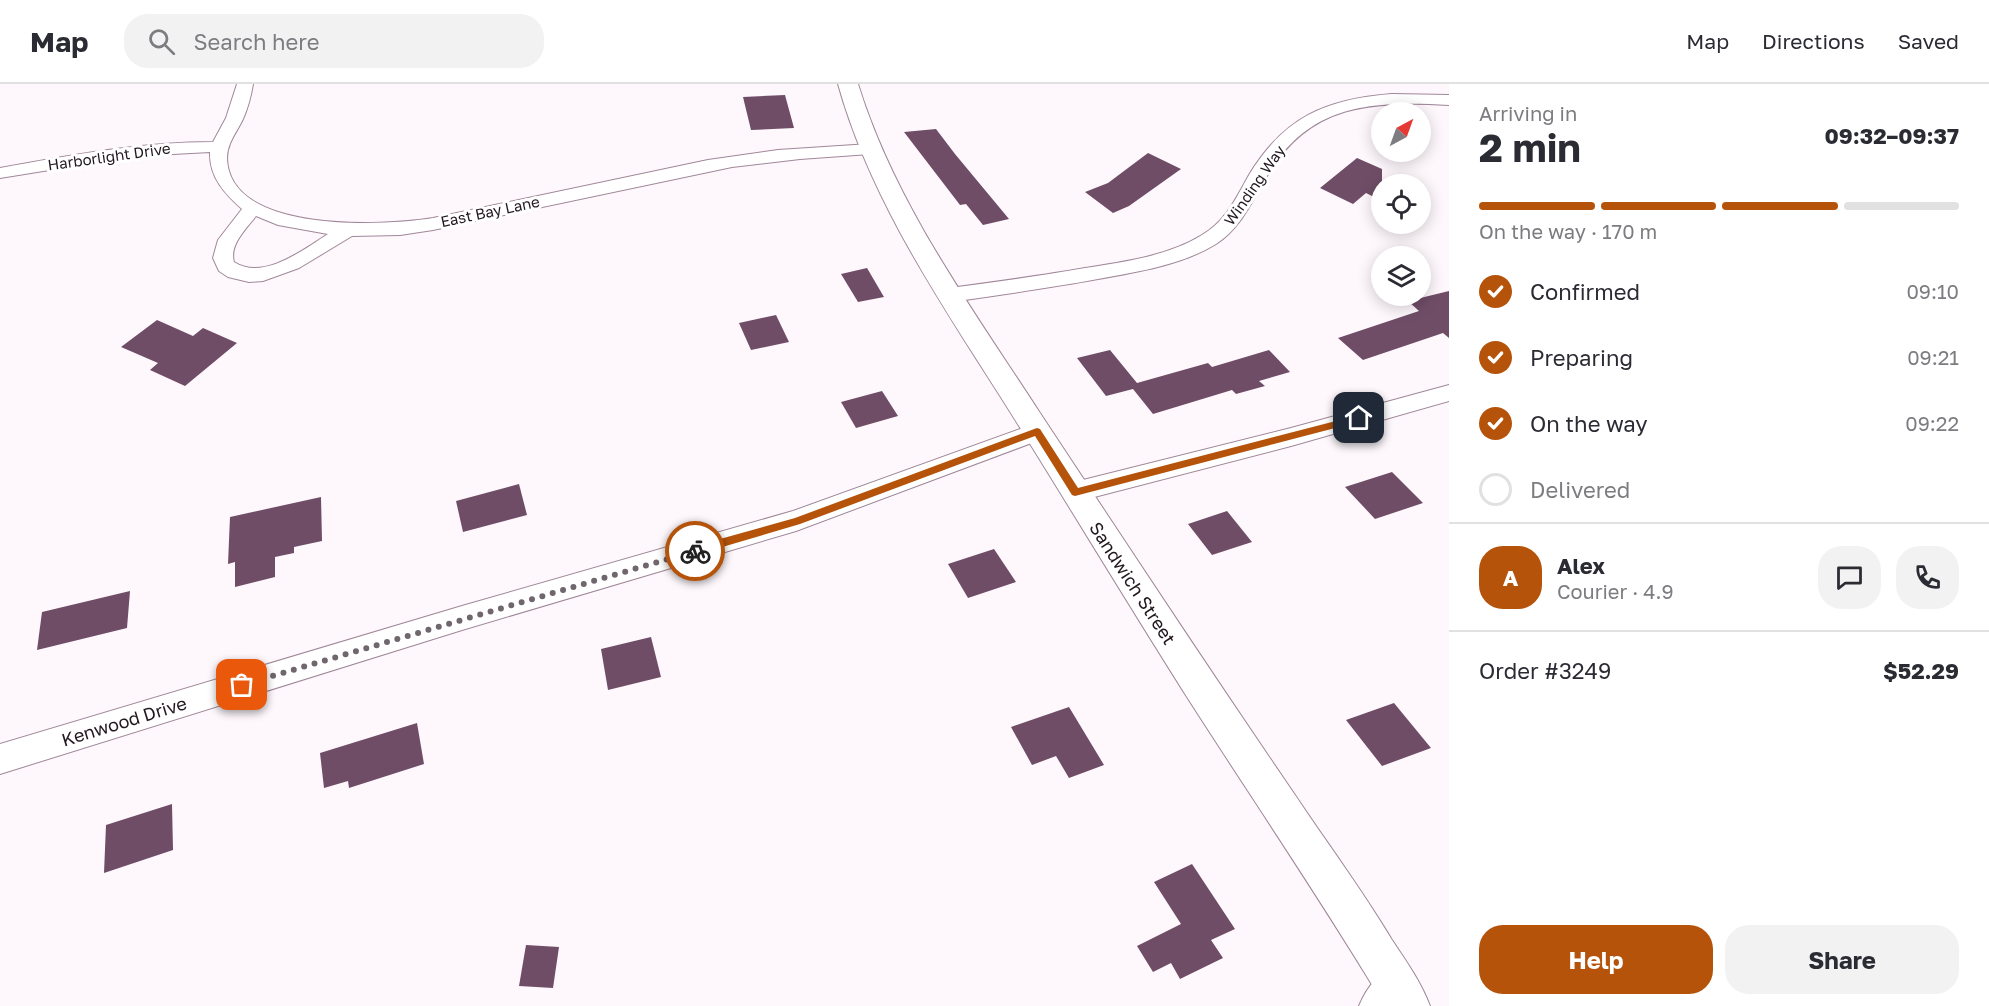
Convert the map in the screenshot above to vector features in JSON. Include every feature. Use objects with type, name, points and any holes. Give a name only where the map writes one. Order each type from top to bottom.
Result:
[{"type":"street","points":[[218,147],[238,112],[245,84]]},
{"type":"street","name":"Sandwich Street","points":[[848,84],[870,149],[906,221],[950,295],[1214,708],[1358,923],[1393,999]]},
{"type":"street","name":"Winding Way","points":[[950,295],[1106,271],[1175,255],[1208,240],[1230,224],[1246,201],[1266,163],[1299,127],[1327,108],[1351,102],[1377,100],[1449,100]]},
{"type":"street","name":"Harborlight Drive","points":[[0,173],[136,150],[218,147]]},
{"type":"street","name":"East Bay Lane","points":[[218,147],[218,158],[224,180],[238,198],[253,208],[300,224],[350,229],[423,226],[688,169],[784,153],[870,149]]},
{"type":"street","points":[[253,208],[231,235],[223,251],[227,267],[239,274],[259,275],[280,269],[312,253],[350,229]]},
{"type":"street","points":[[1075,492],[1291,437],[1449,393]]},
{"type":"street","name":"Kenwood Drive","points":[[0,759],[451,622],[796,521],[1037,432]]},
{"type":"building","points":[[785,95],[794,128],[751,130],[743,97]]},
{"type":"building","points":[[936,129],[1009,219],[983,225],[966,204],[960,205],[904,132]]},
{"type":"building","points":[[1148,153],[1181,169],[1129,206],[1113,213],[1085,192],[1108,183]]},
{"type":"building","points":[[1357,158],[1382,169],[1382,174],[1371,174],[1371,196],[1366,193],[1353,204],[1320,188]]},
{"type":"building","points":[[867,268],[884,297],[858,302],[841,274]]},
{"type":"building","points":[[1449,291],[1449,338],[1443,333],[1363,360],[1338,338],[1419,311],[1414,306],[1431,306],[1431,295]]},
{"type":"building","points":[[776,315],[789,342],[751,350],[739,323]]},
{"type":"building","points":[[157,320],[193,336],[203,328],[237,343],[185,386],[150,370],[158,363],[121,347]]},
{"type":"building","points":[[1110,350],[1137,383],[1208,363],[1212,367],[1269,350],[1290,372],[1259,381],[1265,386],[1236,394],[1232,390],[1153,414],[1133,389],[1106,396],[1077,358]]},
{"type":"building","points":[[882,391],[898,416],[856,428],[841,402]]},
{"type":"building","points":[[1392,472],[1423,503],[1375,519],[1345,487]]},
{"type":"building","points":[[519,484],[527,515],[463,532],[456,501]]},
{"type":"building","points":[[321,497],[322,541],[294,547],[294,553],[275,557],[275,577],[235,587],[235,562],[228,564],[230,517]]},
{"type":"building","points":[[1227,511],[1252,542],[1212,555],[1188,524]]},
{"type":"building","points":[[994,549],[1016,582],[968,598],[948,564]]},
{"type":"building","points":[[130,591],[127,628],[37,650],[42,612]]},
{"type":"building","points":[[651,637],[661,677],[608,690],[601,649]]},
{"type":"building","points":[[1394,703],[1431,748],[1382,766],[1346,720]]},
{"type":"building","points":[[1069,707],[1104,765],[1069,778],[1056,756],[1032,765],[1011,727]]},
{"type":"building","points":[[417,723],[424,764],[349,788],[348,781],[324,788],[320,753]]},
{"type":"building","points":[[172,804],[173,850],[104,873],[106,825]]},
{"type":"building","points":[[1192,864],[1235,929],[1211,940],[1223,958],[1180,979],[1171,963],[1153,972],[1137,946],[1181,924],[1154,882]]},
{"type":"building","points":[[526,945],[559,947],[553,988],[519,986]]},
{"type":"way so far","points":[[242,685],[695,551]]},
{"type":"route","points":[[695,551],[796,521],[1037,432],[1075,492],[1359,418]]}]
